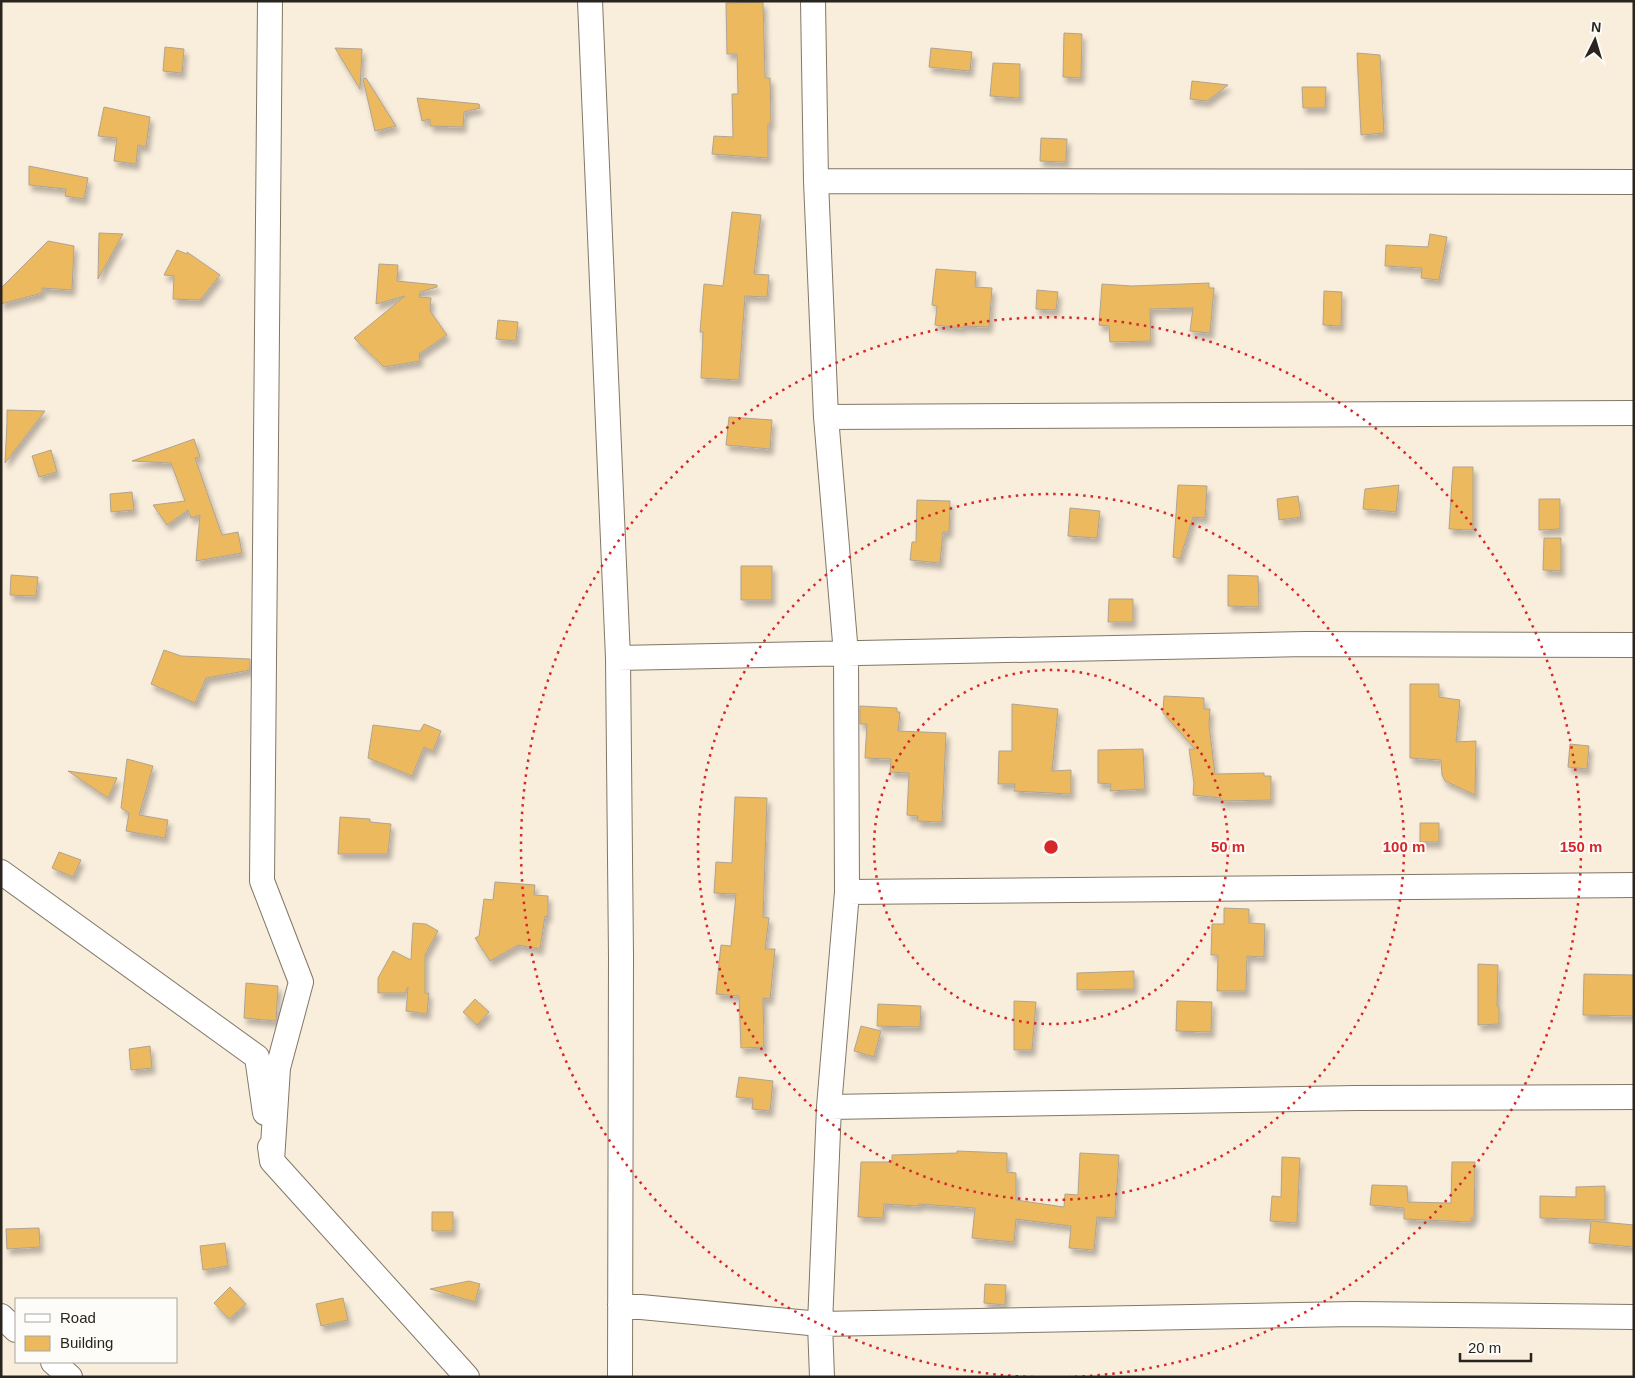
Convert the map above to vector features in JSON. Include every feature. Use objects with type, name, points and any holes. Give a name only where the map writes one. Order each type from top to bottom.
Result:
[{"type":"street","points":[[270,1],[262,881],[301,982],[278,1068],[272,1161]]},
{"type":"street","points":[[590,1],[618,658],[621,957],[620,1377]]},
{"type":"street","points":[[813,1],[816,181],[826,416],[846,654],[846,892],[829,1107],[820,1324],[822,1377]]},
{"type":"street","points":[[816,181],[1634,182]]},
{"type":"street","points":[[826,416],[1634,412]]},
{"type":"street","points":[[618,658],[1306,644],[1634,645]]},
{"type":"street","points":[[1,872],[257,1057],[272,1161],[467,1377]]},
{"type":"street","points":[[846,892],[1634,885]]},
{"type":"street","points":[[829,1107],[1356,1098],[1634,1097]]},
{"type":"street","points":[[620,1305],[820,1324],[1354,1314],[1634,1317]]},
{"type":"street","points":[[1,1316],[15,1329]]},
{"type":"street","points":[[54,1363],[70,1377]]},
{"type":"building","points":[[763,2],[765,78],[770,78],[771,124],[768,124],[768,158],[712,154],[714,136],[733,137],[732,94],[738,94],[737,54],[727,54],[726,3]]},
{"type":"building","points":[[1064,33],[1082,34],[1081,78],[1063,77]]},
{"type":"building","points":[[165,47],[184,49],[182,73],[163,71]]},
{"type":"building","points":[[335,48],[362,49],[360,89]]},
{"type":"building","points":[[931,48],[972,52],[970,71],[929,67]]},
{"type":"building","points":[[1357,53],[1380,55],[1384,133],[1361,135]]},
{"type":"building","points":[[993,63],[1020,64],[1020,98],[990,96]]},
{"type":"building","points":[[366,78],[396,126],[375,131],[363,79]]},
{"type":"building","points":[[1192,81],[1228,85],[1207,101],[1190,99]]},
{"type":"building","points":[[1302,87],[1326,87],[1325,108],[1303,108]]},
{"type":"building","points":[[417,98],[479,104],[480,108],[464,112],[463,127],[430,126],[430,119],[422,121]]},
{"type":"building","points":[[104,107],[150,117],[146,147],[138,145],[136,164],[114,161],[117,138],[98,136]]},
{"type":"building","points":[[1041,138],[1067,139],[1066,162],[1040,161]]},
{"type":"building","points":[[29,166],[88,178],[84,199],[65,196],[66,189],[29,185]]},
{"type":"building","points":[[732,212],[761,215],[754,274],[769,275],[767,297],[745,296],[739,380],[701,378],[703,332],[700,332],[704,284],[723,286]]},
{"type":"building","points":[[99,233],[123,234],[98,279]]},
{"type":"building","points":[[1430,234],[1447,237],[1439,280],[1421,278],[1422,268],[1385,266],[1386,245],[1428,247]]},
{"type":"building","points":[[48,241],[74,246],[72,290],[42,288],[42,293],[1,304],[1,288]]},
{"type":"building","points":[[177,250],[187,254],[187,252],[220,275],[200,300],[173,299],[174,276],[164,275]]},
{"type":"building","points":[[379,264],[398,265],[397,281],[437,285],[437,287],[420,292],[419,297],[431,298],[430,311],[447,335],[419,354],[420,361],[384,367],[354,338],[405,296],[376,304]]},
{"type":"building","points":[[936,269],[976,272],[975,287],[992,288],[989,327],[963,326],[963,328],[935,325],[937,306],[932,305]]},
{"type":"building","points":[[1209,283],[1209,288],[1214,288],[1210,333],[1190,331],[1193,308],[1150,309],[1151,341],[1110,342],[1109,326],[1099,325],[1102,284],[1132,286]]},
{"type":"building","points":[[1037,290],[1058,292],[1056,310],[1036,309]]},
{"type":"building","points":[[1324,291],[1342,292],[1341,326],[1323,325]]},
{"type":"building","points":[[498,320],[518,322],[516,341],[496,339]]},
{"type":"building","points":[[7,410],[45,411],[5,463],[7,423]]},
{"type":"building","points":[[729,417],[772,420],[770,449],[726,445]]},
{"type":"building","points":[[194,439],[200,457],[195,458],[222,535],[238,532],[242,553],[196,561],[200,515],[191,518],[188,510],[167,525],[153,505],[185,501],[171,463],[132,461]]},
{"type":"building","points":[[51,450],[57,472],[39,477],[32,456]]},
{"type":"building","points":[[1453,467],[1473,467],[1473,530],[1449,529]]},
{"type":"building","points":[[1178,485],[1207,486],[1205,518],[1193,517],[1180,559],[1173,557]]},
{"type":"building","points":[[1399,485],[1396,512],[1363,509],[1365,489]]},
{"type":"building","points":[[132,492],[134,510],[111,512],[110,494]]},
{"type":"building","points":[[1298,496],[1301,517],[1279,520],[1277,499]]},
{"type":"building","points":[[1539,499],[1560,499],[1560,529],[1539,530]]},
{"type":"building","points":[[917,500],[950,501],[949,532],[943,532],[940,563],[910,560],[912,542],[916,542]]},
{"type":"building","points":[[1070,508],[1100,511],[1097,538],[1068,536]]},
{"type":"building","points":[[1544,538],[1561,538],[1561,571],[1543,570]]},
{"type":"building","points":[[741,566],[772,566],[772,600],[741,600]]},
{"type":"building","points":[[11,575],[38,577],[36,596],[10,595]]},
{"type":"building","points":[[1228,575],[1258,576],[1259,607],[1228,606]]},
{"type":"building","points":[[1109,599],[1133,599],[1133,622],[1108,622]]},
{"type":"building","points":[[164,650],[181,656],[250,659],[250,670],[206,678],[195,703],[151,684]]},
{"type":"building","points":[[1410,684],[1439,684],[1439,697],[1460,700],[1456,742],[1476,741],[1475,795],[1445,781],[1442,775],[1441,760],[1410,758]]},
{"type":"building","points":[[1164,696],[1204,698],[1204,709],[1210,709],[1209,725],[1215,774],[1264,773],[1264,776],[1271,776],[1271,800],[1221,801],[1221,798],[1193,795],[1194,783],[1189,749],[1195,749],[1163,713]]},
{"type":"building","points":[[1012,704],[1058,709],[1052,771],[1071,770],[1071,794],[1014,791],[1015,784],[998,784],[999,751],[1012,751]]},
{"type":"building","points":[[860,706],[897,708],[897,712],[900,712],[898,731],[946,733],[942,822],[917,821],[918,816],[907,815],[909,773],[890,772],[891,759],[865,758],[867,724],[860,724]]},
{"type":"building","points":[[424,724],[441,731],[433,751],[424,747],[412,776],[368,758],[373,725],[420,731]]},
{"type":"building","points":[[1570,744],[1589,746],[1587,769],[1568,767]]},
{"type":"building","points":[[1143,749],[1145,789],[1110,791],[1111,784],[1098,783],[1098,750]]},
{"type":"building","points":[[127,759],[153,766],[139,815],[168,820],[165,838],[126,831],[129,813],[121,808]]},
{"type":"building","points":[[68,771],[117,778],[108,798]]},
{"type":"building","points":[[735,797],[767,798],[763,917],[769,918],[765,949],[775,949],[770,999],[763,998],[764,1047],[741,1048],[739,996],[716,994],[721,945],[731,946],[736,894],[714,893],[716,862],[732,863]]},
{"type":"building","points":[[340,817],[370,819],[370,822],[391,824],[388,854],[338,854]]},
{"type":"building","points":[[1420,823],[1439,823],[1439,842],[1420,842]]},
{"type":"building","points":[[59,852],[81,860],[73,877],[52,868]]},
{"type":"building","points":[[495,882],[535,885],[534,895],[548,896],[548,917],[545,916],[540,949],[518,945],[490,961],[475,938],[479,936],[484,899],[493,900]]},
{"type":"building","points":[[1224,908],[1249,909],[1249,923],[1265,924],[1264,957],[1247,956],[1246,991],[1217,991],[1218,955],[1211,955],[1212,924],[1224,924]]},
{"type":"building","points":[[413,923],[426,924],[438,931],[425,955],[425,993],[429,993],[427,1014],[406,1011],[408,987],[405,993],[378,993],[378,978],[393,951],[411,960]]},
{"type":"building","points":[[1478,964],[1498,965],[1497,1006],[1499,1006],[1499,1024],[1478,1025]]},
{"type":"building","points":[[1134,971],[1134,989],[1077,990],[1077,973]]},
{"type":"building","points":[[1584,974],[1634,975],[1634,1016],[1583,1015]]},
{"type":"building","points":[[246,983],[278,986],[276,1021],[244,1018]]},
{"type":"building","points":[[475,999],[489,1012],[477,1025],[463,1012]]},
{"type":"building","points":[[1014,1001],[1036,1002],[1032,1050],[1014,1050]]},
{"type":"building","points":[[1177,1001],[1212,1002],[1211,1032],[1176,1031]]},
{"type":"building","points":[[878,1004],[921,1006],[920,1027],[877,1026]]},
{"type":"building","points":[[861,1026],[881,1031],[874,1057],[854,1051]]},
{"type":"building","points":[[150,1046],[152,1068],[131,1070],[129,1049]]},
{"type":"building","points":[[739,1077],[773,1081],[770,1111],[752,1109],[753,1099],[736,1097]]},
{"type":"building","points":[[957,1151],[1007,1153],[1007,1172],[1016,1173],[1016,1200],[1064,1207],[1065,1194],[1078,1195],[1080,1153],[1119,1155],[1115,1218],[1097,1217],[1094,1250],[1069,1248],[1071,1226],[1016,1219],[1014,1242],[972,1238],[975,1208],[919,1204],[919,1206],[884,1204],[883,1218],[858,1217],[861,1162],[892,1162],[892,1155],[957,1153]]},
{"type":"building","points":[[1282,1157],[1300,1158],[1297,1223],[1270,1221],[1272,1196],[1281,1197]]},
{"type":"building","points":[[1452,1162],[1475,1162],[1474,1218],[1471,1218],[1471,1222],[1404,1219],[1404,1208],[1370,1205],[1372,1185],[1407,1186],[1408,1202],[1451,1203]]},
{"type":"building","points":[[1605,1186],[1605,1220],[1540,1218],[1540,1196],[1576,1197],[1576,1187]]},
{"type":"building","points":[[432,1212],[453,1212],[453,1231],[432,1231]]},
{"type":"building","points":[[1591,1221],[1634,1225],[1634,1247],[1589,1243]]},
{"type":"building","points":[[39,1228],[40,1247],[7,1249],[6,1229]]},
{"type":"building","points":[[225,1243],[228,1266],[203,1270],[200,1246]]},
{"type":"building","points":[[469,1281],[480,1284],[475,1302],[430,1289]]},
{"type":"building","points":[[985,1284],[1006,1285],[1005,1305],[984,1303]]},
{"type":"building","points":[[230,1287],[246,1304],[229,1319],[214,1303]]},
{"type":"building","points":[[343,1298],[348,1320],[321,1326],[316,1304]]}]
